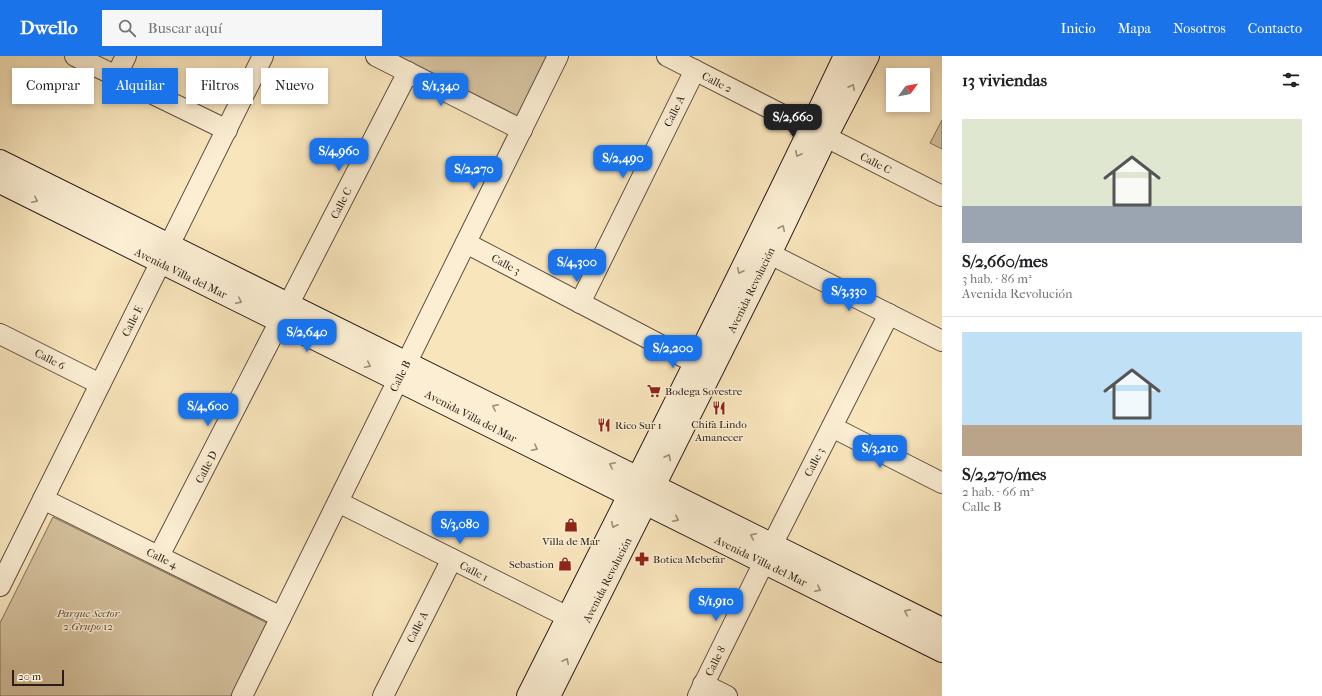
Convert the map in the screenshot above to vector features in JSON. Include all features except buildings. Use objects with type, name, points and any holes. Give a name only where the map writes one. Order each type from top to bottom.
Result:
[{"type":"street","points":[[76,56],[102,69]]},
{"type":"street","points":[[120,68],[126,56]]},
{"type":"street","name":"Calle E","points":[[0,586],[263,56]]},
{"type":"street","points":[[376,56],[522,130]]},
{"type":"street","name":"Calle B","points":[[242,696],[558,56]]},
{"type":"street","name":"Calle 2","points":[[667,56],[818,133]]},
{"type":"street","name":"Avenida Revolución","points":[[528,696],[568,618],[641,491],[770,254],[818,133],[845,56]]},
{"type":"street","name":"Avenida Revolución","points":[[549,696],[641,491],[695,363],[818,133],[868,56]]},
{"type":"street","name":"Calle A","points":[[580,303],[695,70]]},
{"type":"street","name":"Calle C","points":[[285,313],[408,72]]},
{"type":"street","points":[[174,104],[227,130]]},
{"type":"street","name":"Calle C","points":[[818,133],[942,196]]},
{"type":"street","name":"Avenida Villa del Mar","points":[[0,162],[165,254]]},
{"type":"street","name":"Avenida Villa del Mar","points":[[0,182],[165,254],[403,371],[768,554],[942,651]]},
{"type":"street","name":"Calle 3","points":[[466,243],[695,363]]},
{"type":"street","points":[[770,254],[942,341]]},
{"type":"street","name":"Calle D","points":[[159,556],[285,313]]},
{"type":"street","name":"Calle 3","points":[[768,554],[889,314]]},
{"type":"street","name":"Calle 6","points":[[0,334],[100,384]]},
{"type":"street","points":[[832,427],[942,483]]},
{"type":"street","name":"Calle 4","points":[[43,499],[281,617]]},
{"type":"street","name":"Calle 1","points":[[338,502],[568,618]]},
{"type":"street","name":"Avenida Villa del Mar","points":[[768,554],[942,629]]},
{"type":"street","name":"Calle 8","points":[[700,690],[768,554]]},
{"type":"street","name":"Calle A","points":[[383,696],[452,559]]},
{"type":"street","points":[[700,690],[727,696]]},
{"type":"green space","points":[[389,56],[551,56],[520,120]]},
{"type":"green space","points":[[942,120],[942,149],[930,143]]},
{"type":"green space","name":"Parque Sector 2 Grupo 12","points":[[53,517],[267,623],[231,696],[0,696],[0,623]]},
{"type":"place","name":"Bodega Sovestre","points":[[654,391]]},
{"type":"place","name":"Chifa Lindo Amanecer","points":[[719,408]]},
{"type":"place","name":"Rico Sur 1","points":[[604,425]]},
{"type":"place","name":"Villa de Mar","points":[[571,525]]},
{"type":"place","name":"Botica Mebefar","points":[[642,559]]},
{"type":"place","name":"Sebastion","points":[[565,564]]}]
